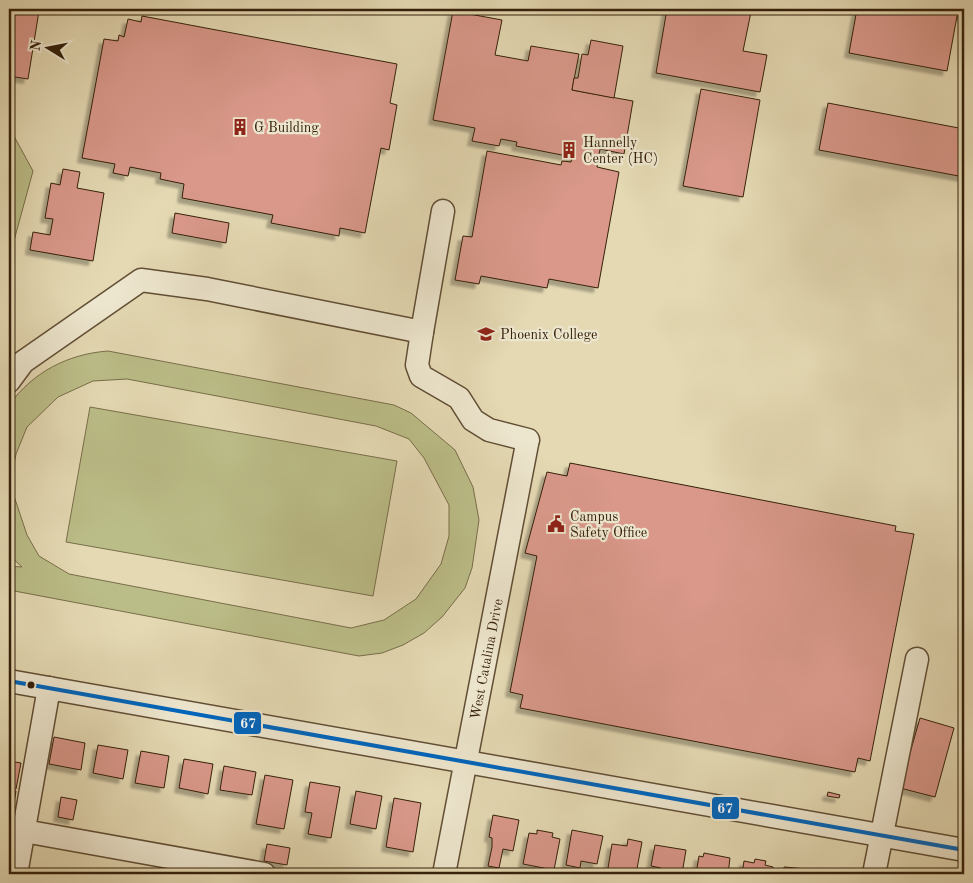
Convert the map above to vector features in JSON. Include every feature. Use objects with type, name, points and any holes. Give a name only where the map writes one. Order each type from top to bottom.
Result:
[{"type":"street","points":[[9,381],[23,362],[141,280],[207,289],[422,332],[443,211]]},
{"type":"street","name":"West Catalina Drive","points":[[422,332],[418,365],[421,376],[459,398],[473,420],[489,430],[527,442],[444,874]]},
{"type":"street","points":[[874,874],[917,658]]},
{"type":"street","points":[[9,681],[964,850]]},
{"type":"street","points":[[16,874],[49,688]]},
{"type":"street","points":[[24,831],[264,874]]},
{"type":"green space","points":[[9,127],[33,171],[9,259]]},
{"type":"green space","points":[[108,351],[394,405],[411,413],[455,450],[473,487],[479,520],[472,568],[465,588],[442,617],[424,633],[403,645],[382,653],[359,656],[9,590],[9,566],[22,567],[9,555],[9,405],[40,374],[65,361]],"holes":[[[127,379],[376,426],[409,439],[424,458],[449,505],[449,536],[441,564],[416,599],[384,620],[351,628],[69,574],[39,556],[27,535],[10,484],[16,454],[27,427],[58,397],[93,381]]]},
{"type":"green space","points":[[90,407],[397,461],[373,596],[66,542]]},
{"type":"building","points":[[9,9],[39,11],[28,79],[9,76]]},
{"type":"building","points":[[667,9],[731,9],[751,12],[743,51],[767,55],[760,92],[656,73]]},
{"type":"building","points":[[857,9],[964,9],[964,17],[957,16],[947,71],[849,53]]},
{"type":"building","name":"Hannelly Center (HC)","points":[[453,11],[502,20],[495,55],[528,61],[531,46],[579,54],[572,90],[633,101],[624,154],[600,149],[597,167],[619,172],[598,288],[549,279],[547,288],[481,276],[479,284],[455,280],[463,236],[472,237],[487,151],[561,165],[562,161],[571,162],[572,157],[516,146],[517,142],[501,139],[499,146],[472,141],[475,128],[433,120]]},
{"type":"building","name":"G Building","points":[[142,16],[397,64],[390,103],[397,105],[389,150],[381,148],[365,233],[340,228],[339,236],[271,223],[273,215],[182,198],[184,184],[160,179],[161,173],[130,167],[128,176],[113,173],[115,164],[82,158],[104,39],[118,41],[119,35],[124,37],[128,19],[141,22]]},
{"type":"building","points":[[591,40],[623,46],[614,98],[572,90],[574,78],[578,78],[582,54],[588,55]]},
{"type":"building","points":[[701,89],[760,100],[743,197],[683,186]]},
{"type":"building","points":[[828,103],[964,129],[964,177],[819,150]]},
{"type":"building","points":[[63,169],[80,172],[77,188],[104,193],[93,261],[30,250],[33,232],[50,235],[53,219],[45,218],[51,183],[60,185]]},
{"type":"building","points":[[175,213],[229,223],[226,243],[172,233]]},
{"type":"building","points":[[570,463],[896,526],[895,531],[914,534],[870,761],[858,758],[855,772],[520,708],[523,695],[510,692],[537,556],[525,553],[547,472],[567,476]]},
{"type":"building","points":[[920,718],[954,728],[935,797],[900,788]]},
{"type":"building","points":[[54,737],[85,743],[81,770],[49,764]]},
{"type":"building","points":[[98,745],[128,750],[123,779],[93,773]]},
{"type":"building","points":[[141,751],[169,756],[164,788],[135,783]]},
{"type":"building","points":[[184,759],[213,764],[208,794],[179,788]]},
{"type":"building","points":[[9,761],[21,763],[16,789],[9,788]]},
{"type":"building","points":[[224,766],[256,772],[252,795],[220,790]]},
{"type":"building","points":[[265,775],[293,780],[284,829],[256,824]]},
{"type":"building","points":[[310,782],[340,787],[331,838],[308,834],[312,813],[305,812]]},
{"type":"building","points":[[9,790],[16,791],[12,815],[9,814]]},
{"type":"building","points":[[356,791],[382,796],[376,829],[350,824]]},
{"type":"building","points":[[828,792],[840,795],[839,798],[827,796]]},
{"type":"building","points":[[61,797],[77,800],[73,820],[58,817]]},
{"type":"building","points":[[394,798],[421,803],[413,852],[386,847]]},
{"type":"building","points":[[493,815],[519,820],[513,851],[503,849],[499,868],[488,866],[492,847],[492,838],[489,837]]},
{"type":"building","points":[[537,830],[553,833],[552,837],[560,839],[554,870],[523,864],[529,833],[537,834]]},
{"type":"building","points":[[572,830],[603,836],[597,864],[581,861],[580,868],[566,865]]},
{"type":"building","points":[[628,839],[642,842],[636,874],[607,874],[612,844],[627,846]]},
{"type":"building","points":[[267,844],[290,848],[287,865],[264,861]]},
{"type":"building","points":[[655,845],[686,850],[682,874],[659,874],[661,868],[651,866]]},
{"type":"building","points":[[704,853],[730,858],[728,874],[696,874],[699,856],[703,857]]},
{"type":"building","points":[[755,859],[766,861],[765,865],[773,867],[772,874],[742,874],[744,861],[754,863]]},
{"type":"building","points":[[174,865],[175,874],[161,874],[159,868]]},
{"type":"building","points":[[784,867],[807,869],[809,874],[783,874]]},
{"type":"building","points":[[547,868],[558,871],[557,874],[545,874]]},
{"type":"building","points":[[27,870],[51,874],[26,874]]},
{"type":"transit line","name":"67","points":[[9,681],[964,850]]},
{"type":"place","name":"G Building","points":[[240,127]]},
{"type":"place","name":"Hannelly Center (HC)","points":[[569,150]]},
{"type":"place","name":"Phoenix College","points":[[486,334]]},
{"type":"place","name":"Campus Safety Office","points":[[556,524]]}]
